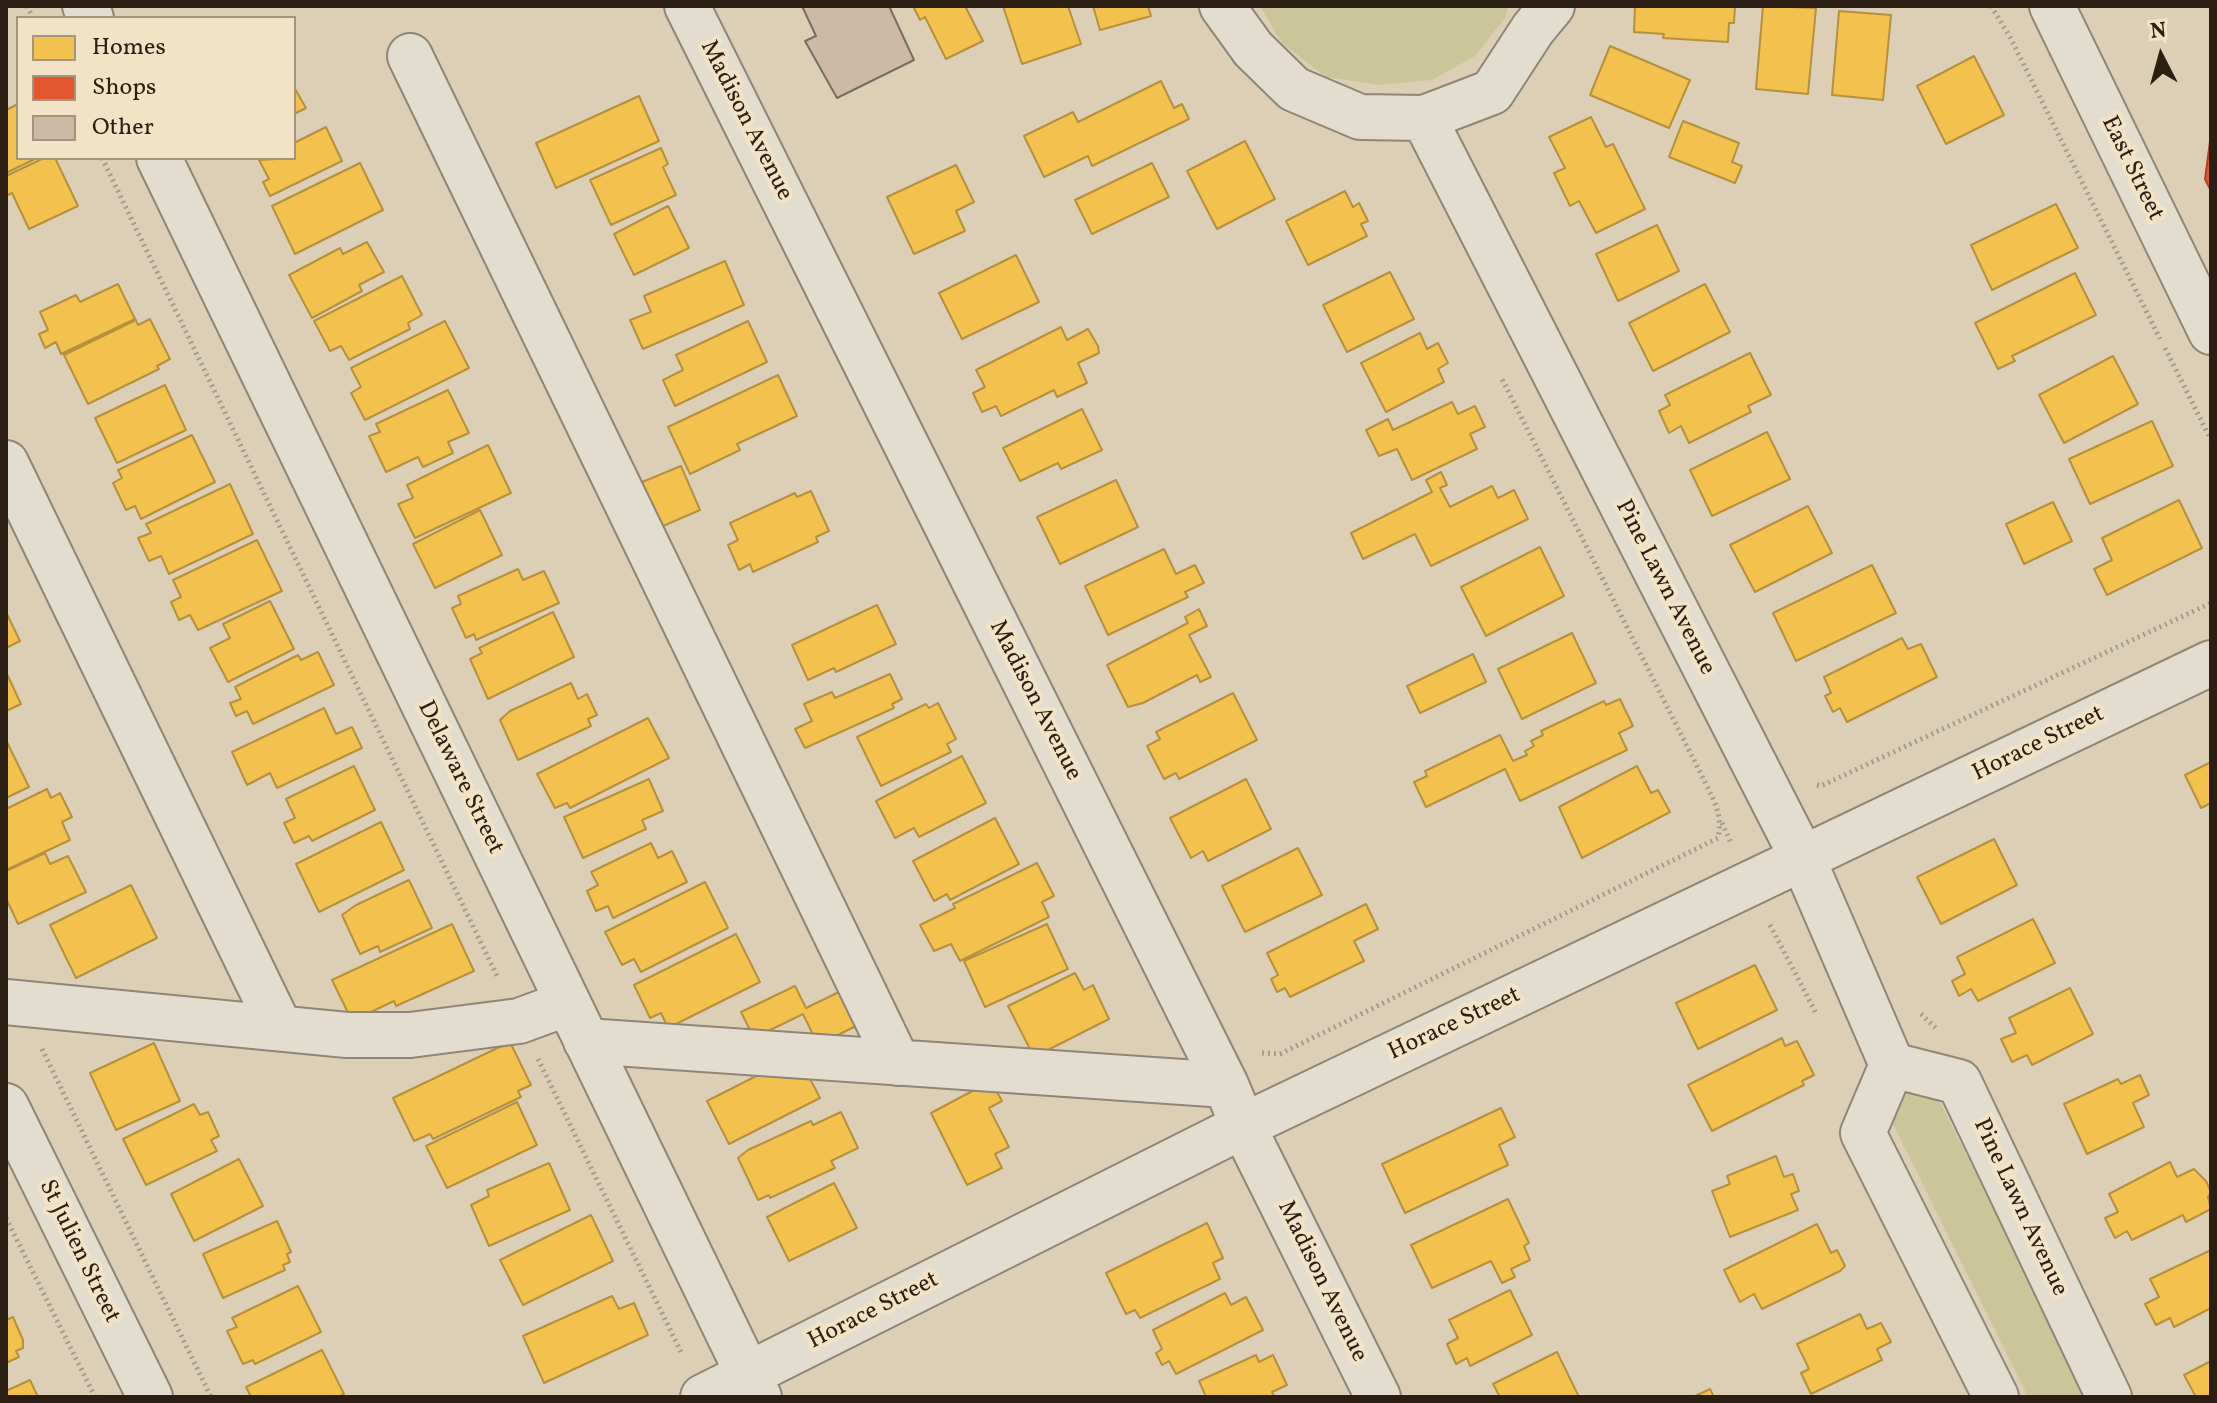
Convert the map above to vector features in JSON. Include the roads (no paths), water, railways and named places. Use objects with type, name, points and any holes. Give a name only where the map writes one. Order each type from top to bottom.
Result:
[{"type":"street","name":"Madison Avenue","points":[[687,6],[1226,1085],[1243,1126],[1378,1397]]},
{"type":"street","points":[[1222,6],[1253,49],[1294,89],[1360,117],[1424,118],[1492,92],[1533,29],[1552,6]]},
{"type":"street","name":"East Street","points":[[2052,6],[2211,332]]},
{"type":"street","points":[[410,56],[898,1063]]},
{"type":"street","name":"Pine Lawn Avenue","points":[[1424,118],[1803,859],[1892,1065],[1959,1082],[2109,1397]]},
{"type":"street","name":"Delaware Street","points":[[160,160],[754,1386]]},
{"type":"street","points":[[6,463],[280,1028]]},
{"type":"street","name":"Horace Street","points":[[703,1397],[754,1386],[1243,1126],[2211,663]]},
{"type":"street","points":[[13,1002],[347,1035],[410,1035],[519,1021],[577,1022],[898,1063],[1226,1085]]},
{"type":"street","points":[[1892,1065],[1863,1133],[1996,1397]]},
{"type":"street","name":"St Julien Street","points":[[6,1106],[150,1397]]}]
